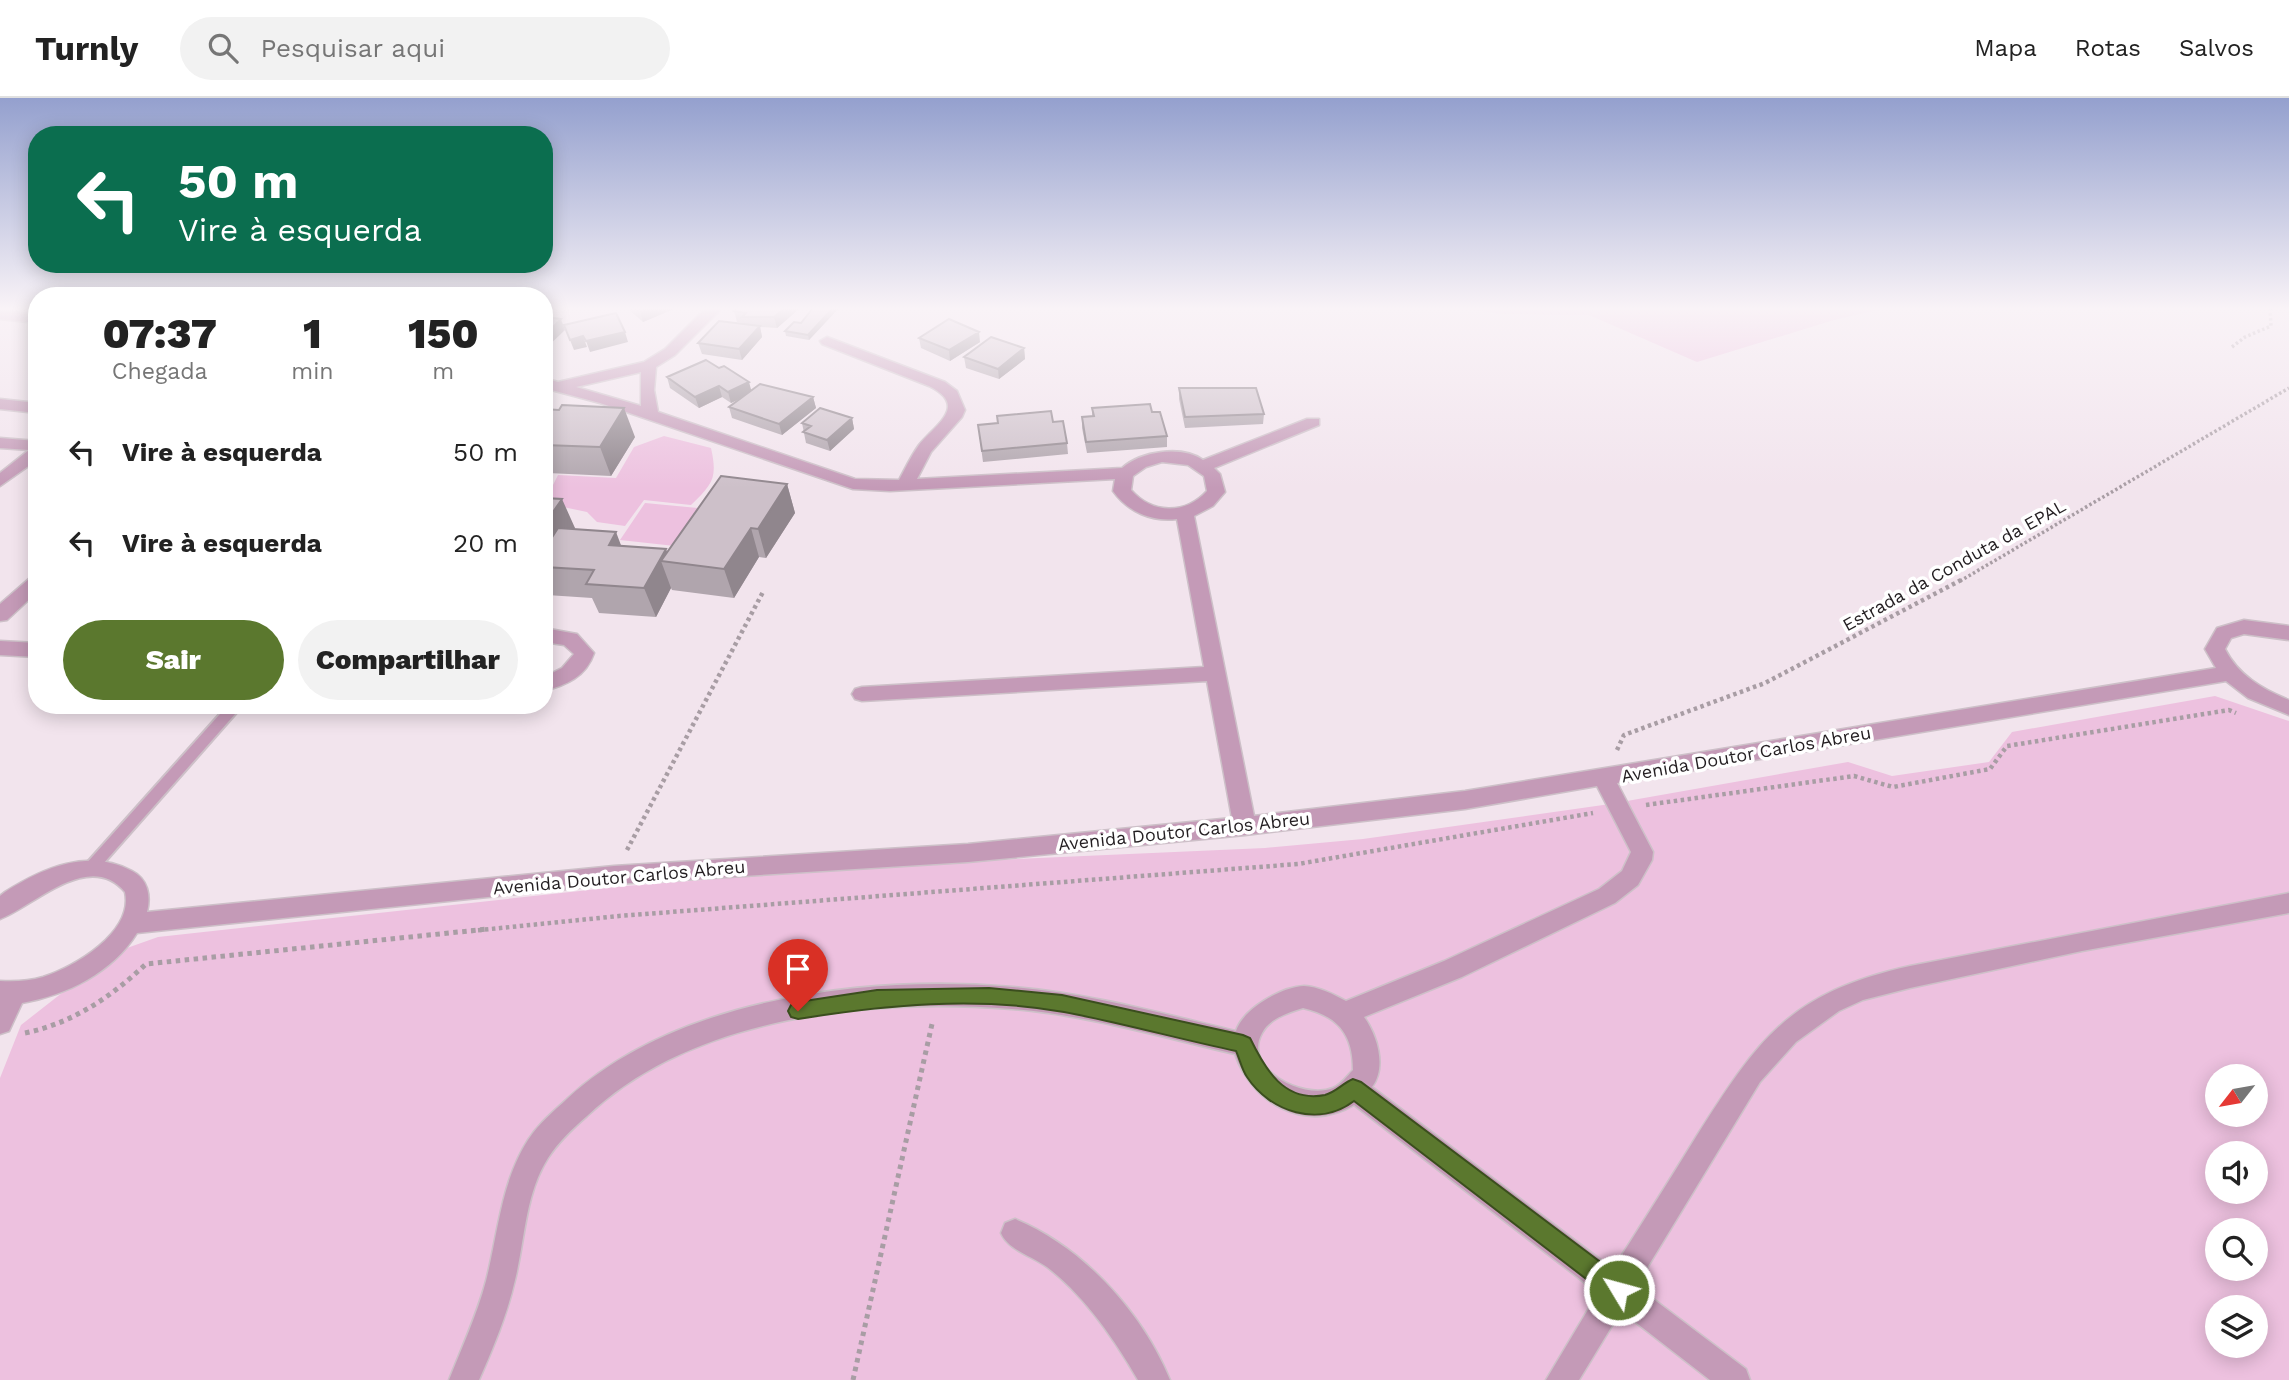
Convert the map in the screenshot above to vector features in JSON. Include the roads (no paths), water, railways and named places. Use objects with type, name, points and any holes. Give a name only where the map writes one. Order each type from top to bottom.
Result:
[{"type":"street","points":[[553,384],[635,368]]},
{"type":"street","points":[[649,368],[646,390],[650,415]]},
{"type":"street","points":[[897,368],[941,385],[954,398],[957,406],[954,417],[924,450],[905,485]]},
{"type":"street","points":[[553,384],[843,482],[905,485],[1126,473],[1147,460],[1162,457],[1192,460],[1204,466],[1212,474],[1216,492],[1199,509],[1169,515],[1139,508],[1122,491],[1126,473]]},
{"type":"street","points":[[0,404],[28,407]]},
{"type":"street","points":[[1204,466],[1313,422]]},
{"type":"street","points":[[0,443],[28,448]]},
{"type":"street","points":[[0,481],[28,457]]},
{"type":"street","points":[[1185,513],[1245,826]]},
{"type":"street","points":[[0,615],[28,590]]},
{"type":"street","points":[[2289,633],[2244,627],[2224,633],[2216,649],[2229,673],[2261,697],[2289,708]]},
{"type":"street","points":[[553,636],[570,639],[584,653],[583,660],[572,672],[553,680]]},
{"type":"street","points":[[0,648],[28,650]]},
{"type":"street","points":[[862,694],[1214,673]]},
{"type":"street","name":"Avenida Doutor Carlos Abreu","points":[[131,924],[614,876],[968,853],[1245,826],[1465,800],[2229,673]]},
{"type":"street","points":[[1345,1013],[1453,969],[1586,907],[1630,878],[1641,860],[1642,852],[1604,778]]},
{"type":"street","points":[[0,909],[45,881],[90,869],[117,872],[133,883],[138,901],[131,924],[113,948],[84,970],[50,986],[7,993],[0,1023]]},
{"type":"street","points":[[1561,1380],[1751,1073],[1783,1035],[1833,1002],[1890,982],[2003,956],[2289,903]]},
{"type":"street","points":[[464,1380],[503,1272],[512,1217],[524,1174],[547,1135],[606,1082],[642,1058],[687,1038],[726,1026],[821,1006],[938,995],[1062,1004],[1243,1044]]},
{"type":"street","points":[[1303,997],[1327,1001],[1345,1013],[1362,1034],[1367,1051],[1366,1073],[1340,1099],[1324,1105],[1298,1105],[1276,1094],[1254,1071],[1243,1044],[1248,1027],[1259,1013],[1282,1001],[1303,997]]},
{"type":"street","points":[[1353,1088],[1735,1380]]},
{"type":"street","points":[[1016,1233],[1038,1243],[1070,1267],[1113,1320],[1155,1380]]},
{"type":"lane","points":[[90,869],[228,714]]}]
